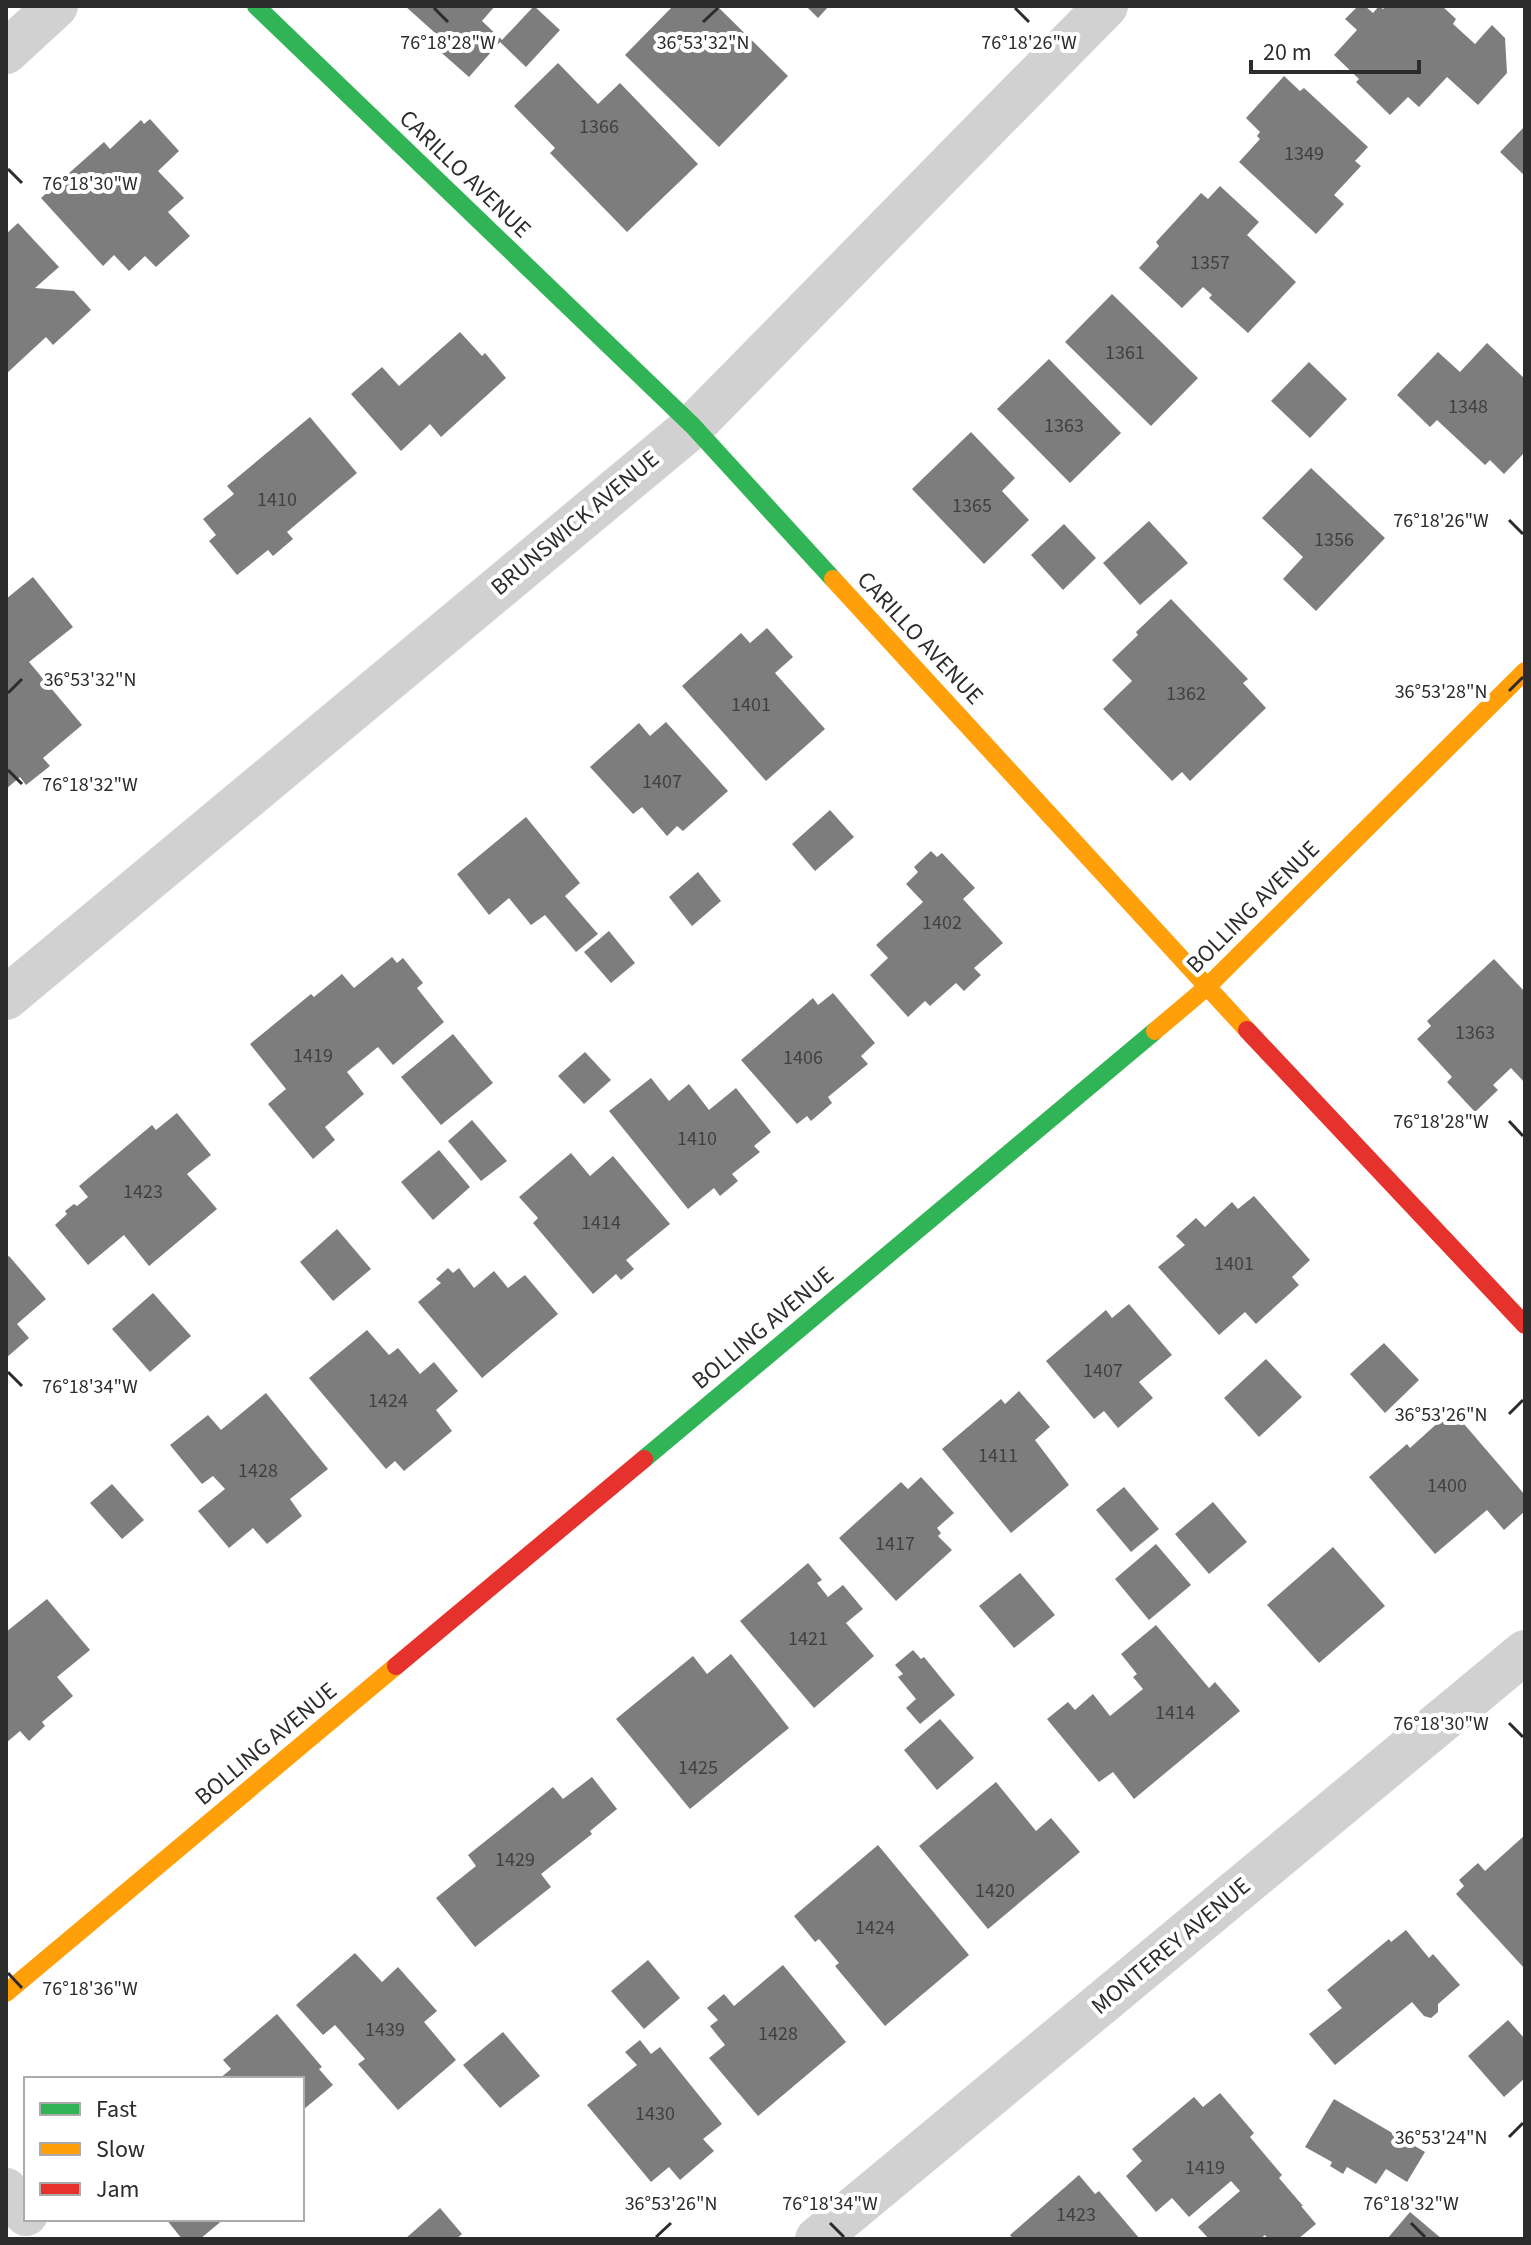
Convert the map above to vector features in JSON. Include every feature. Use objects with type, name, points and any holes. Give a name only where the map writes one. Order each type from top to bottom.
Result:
[{"type":"street","points":[[6,52],[56,6]]},
{"type":"street","name":"CARILLO AVENUE","points":[[256,6],[693,426],[1207,987],[1525,1325]]},
{"type":"street","name":"BRUNSWICK AVENUE","points":[[6,998],[693,426],[1106,6]]},
{"type":"street","name":"BOLLING AVENUE","points":[[6,1993],[1207,987],[1525,671]]},
{"type":"street","name":"MONTEREY AVENUE","points":[[817,2239],[1525,1652]]},
{"type":"street","points":[[6,2190],[24,2212]]},
{"type":"street","points":[[32,2221],[47,2239]]},
{"type":"building","points":[[405,6],[495,6],[482,21],[502,40],[534,6],[560,30],[526,67],[500,42],[469,77],[427,40],[434,32]]},
{"type":"building","points":[[673,6],[717,6],[788,76],[719,147],[625,55]]},
{"type":"building","points":[[806,6],[829,6],[818,18]]},
{"type":"building","points":[[1358,6],[1365,6],[1373,13],[1379,6],[1383,9],[1386,6],[1442,6],[1456,19],[1453,24],[1475,44],[1492,25],[1505,38],[1507,73],[1478,105],[1447,77],[1419,107],[1408,97],[1390,115],[1334,55],[1357,30],[1345,19]]},
{"type":"building","points":[[558,63],[598,104],[620,83],[698,164],[627,232],[550,153],[555,148],[514,106]]},
{"type":"building","points":[[1284,76],[1300,91],[1304,88],[1368,147],[1355,161],[1361,166],[1334,195],[1344,204],[1316,234],[1239,162],[1260,139],[1257,136],[1260,132],[1246,118]]},
{"type":"building","points":[[150,119],[179,151],[158,171],[184,198],[168,212],[190,236],[156,267],[145,256],[129,271],[114,255],[103,266],[41,198],[104,142],[110,149],[141,120],[144,124]]},
{"type":"building","points":[[1525,126],[1525,176],[1500,152]]},
{"type":"building","points":[[1220,186],[1259,222],[1247,235],[1296,282],[1248,333],[1209,298],[1212,295],[1203,287],[1182,308],[1139,268],[1159,246],[1156,242],[1201,193],[1208,199]]},
{"type":"building","points":[[18,223],[59,267],[35,288],[74,291],[91,310],[53,345],[46,337],[6,374],[6,234]]},
{"type":"building","points":[[1112,294],[1198,378],[1151,426],[1065,342]]},
{"type":"building","points":[[460,332],[482,356],[485,353],[506,378],[441,437],[430,424],[401,451],[351,394],[382,367],[399,386]]},
{"type":"building","points":[[1487,343],[1525,379],[1525,452],[1504,474],[1490,460],[1485,465],[1437,420],[1430,427],[1397,395],[1438,352],[1460,372]]},
{"type":"building","points":[[1049,359],[1121,433],[1070,483],[997,409]]},
{"type":"building","points":[[1309,362],[1347,399],[1310,438],[1271,401]]},
{"type":"building","points":[[310,417],[357,473],[287,532],[293,539],[273,556],[268,550],[237,575],[209,541],[216,535],[203,519],[234,494],[227,486]]},
{"type":"building","points":[[971,432],[1015,478],[1002,491],[1029,520],[984,564],[912,489]]},
{"type":"building","points":[[1311,468],[1385,538],[1316,611],[1283,579],[1303,557],[1262,518]]},
{"type":"building","points":[[1149,521],[1188,563],[1140,605],[1103,563]]},
{"type":"building","points":[[1064,524],[1096,558],[1063,590],[1031,555]]},
{"type":"building","points":[[33,577],[73,627],[29,662],[82,725],[43,758],[50,766],[26,785],[20,777],[6,789],[6,599]]},
{"type":"building","points":[[1171,599],[1248,679],[1243,683],[1266,708],[1190,781],[1182,772],[1172,781],[1103,709],[1132,681],[1112,660]]},
{"type":"building","points":[[767,628],[793,657],[775,673],[825,729],[766,781],[682,686],[741,633],[750,643]]},
{"type":"building","points":[[666,722],[728,791],[683,831],[677,826],[667,836],[642,807],[633,814],[590,767],[639,723],[650,736]]},
{"type":"building","points":[[830,810],[854,837],[815,871],[792,844]]},
{"type":"building","points":[[526,817],[580,883],[565,896],[598,934],[576,952],[545,915],[531,925],[509,898],[489,915],[457,874]]},
{"type":"building","points":[[931,851],[937,857],[942,853],[975,888],[963,899],[1003,943],[974,968],[981,975],[964,991],[956,983],[930,1006],[925,1001],[908,1017],[870,975],[888,958],[876,945],[923,902],[906,884],[918,872],[914,867]]},
{"type":"building","points":[[698,872],[721,901],[692,926],[669,897]]},
{"type":"building","points":[[609,931],[635,963],[611,983],[584,952]]},
{"type":"building","points":[[392,957],[397,963],[403,958],[423,983],[417,988],[444,1022],[393,1065],[378,1047],[347,1072],[364,1094],[325,1127],[335,1140],[313,1159],[268,1104],[286,1089],[250,1044],[311,994],[314,997],[342,974],[354,988]]},
{"type":"building","points":[[1494,959],[1525,992],[1525,1083],[1511,1068],[1493,1085],[1498,1090],[1475,1112],[1447,1082],[1452,1077],[1417,1039],[1431,1026],[1427,1021]]},
{"type":"building","points":[[833,993],[875,1043],[861,1056],[868,1064],[828,1097],[832,1103],[811,1121],[807,1116],[797,1124],[741,1060],[813,998],[818,1005]]},
{"type":"building","points":[[453,1034],[493,1083],[441,1125],[401,1077]]},
{"type":"building","points":[[585,1052],[611,1080],[584,1104],[558,1076]]},
{"type":"building","points":[[651,1078],[669,1101],[689,1084],[709,1110],[736,1088],[771,1132],[754,1146],[760,1152],[732,1174],[738,1181],[720,1196],[714,1188],[688,1209],[609,1111]]},
{"type":"building","points":[[177,1113],[211,1155],[187,1174],[217,1209],[149,1266],[124,1235],[88,1265],[55,1225],[67,1214],[65,1211],[88,1197],[79,1186],[152,1125],[156,1130]]},
{"type":"building","points":[[472,1120],[507,1161],[481,1181],[448,1141]]},
{"type":"building","points":[[439,1150],[470,1187],[433,1220],[401,1182]]},
{"type":"building","points":[[571,1153],[590,1176],[613,1156],[670,1224],[626,1260],[634,1269],[621,1280],[616,1274],[593,1294],[533,1223],[538,1218],[519,1197]]},
{"type":"building","points":[[1254,1196],[1310,1260],[1292,1277],[1299,1285],[1256,1324],[1245,1312],[1219,1335],[1158,1267],[1185,1245],[1176,1236],[1196,1218],[1205,1227],[1232,1202],[1238,1209]]},
{"type":"building","points":[[337,1229],[371,1269],[333,1301],[300,1262]]},
{"type":"building","points":[[9,1256],[46,1299],[17,1324],[29,1338],[6,1358],[6,1258]]},
{"type":"building","points":[[448,1268],[453,1273],[459,1268],[474,1288],[494,1271],[508,1288],[525,1275],[558,1314],[482,1378],[418,1302],[441,1283],[436,1279]]},
{"type":"building","points":[[153,1293],[191,1336],[150,1372],[112,1329]]},
{"type":"building","points":[[1129,1304],[1172,1355],[1139,1382],[1153,1398],[1118,1428],[1104,1411],[1094,1419],[1046,1361],[1106,1310],[1112,1318]]},
{"type":"building","points":[[367,1330],[389,1355],[398,1348],[420,1374],[434,1362],[458,1391],[436,1410],[452,1431],[404,1471],[395,1461],[386,1469],[309,1378]]},
{"type":"building","points":[[1384,1343],[1419,1380],[1385,1413],[1350,1374]]},
{"type":"building","points":[[1266,1359],[1302,1397],[1259,1437],[1224,1398]]},
{"type":"building","points":[[1019,1391],[1050,1427],[1035,1440],[1069,1485],[1011,1533],[942,1449],[1001,1399],[1005,1404]]},
{"type":"building","points":[[266,1393],[328,1469],[290,1499],[302,1516],[267,1544],[253,1528],[229,1548],[198,1511],[225,1489],[213,1476],[202,1484],[170,1445],[208,1415],[221,1430]]},
{"type":"building","points":[[1452,1410],[1525,1495],[1525,1511],[1504,1530],[1487,1510],[1435,1554],[1369,1477],[1407,1444],[1410,1448]]},
{"type":"building","points":[[921,1477],[954,1513],[937,1528],[941,1533],[938,1536],[952,1550],[896,1601],[839,1538],[901,1482],[908,1489]]},
{"type":"building","points":[[112,1484],[144,1520],[122,1539],[90,1503]]},
{"type":"building","points":[[1124,1487],[1159,1529],[1131,1552],[1096,1510]]},
{"type":"building","points":[[1213,1502],[1247,1542],[1209,1574],[1175,1534]]},
{"type":"building","points":[[1156,1544],[1191,1585],[1149,1620],[1115,1579]]},
{"type":"building","points":[[1333,1547],[1385,1606],[1319,1663],[1267,1605]]},
{"type":"building","points":[[808,1563],[822,1580],[817,1583],[828,1597],[843,1585],[863,1609],[846,1623],[874,1656],[814,1708],[740,1621]]},
{"type":"building","points":[[1020,1573],[1055,1615],[1014,1648],[979,1606]]},
{"type":"building","points":[[47,1599],[90,1650],[57,1677],[73,1696],[42,1722],[45,1726],[29,1741],[20,1731],[6,1743],[6,1632]]},
{"type":"building","points":[[1156,1625],[1209,1688],[1215,1682],[1240,1711],[1134,1799],[1113,1772],[1099,1782],[1047,1719],[1068,1702],[1075,1710],[1093,1694],[1110,1716],[1143,1689],[1133,1677],[1137,1674],[1121,1654]]},
{"type":"building","points":[[913,1650],[921,1659],[924,1657],[955,1695],[920,1724],[906,1708],[916,1699],[898,1677],[903,1674],[895,1665]]},
{"type":"building","points":[[731,1654],[789,1728],[690,1809],[616,1719],[693,1656],[707,1674]]},
{"type":"building","points":[[940,1719],[974,1758],[937,1790],[904,1750]]},
{"type":"building","points":[[592,1777],[617,1809],[590,1831],[592,1834],[541,1874],[551,1887],[475,1947],[436,1898],[476,1866],[468,1855],[553,1787],[563,1799]]},
{"type":"building","points":[[996,1782],[1036,1831],[1051,1818],[1080,1852],[988,1929],[919,1846]]},
{"type":"building","points":[[1525,1835],[1525,1969],[1456,1894],[1464,1886],[1459,1880],[1478,1863],[1485,1871]]},
{"type":"building","points":[[878,1845],[969,1955],[885,2026],[835,1966],[839,1963],[819,1939],[815,1942],[794,1916]]},
{"type":"building","points":[[1406,1930],[1429,1958],[1433,1954],[1460,1985],[1438,2004],[1438,2012],[1431,2018],[1424,2016],[1412,2002],[1335,2065],[1309,2034],[1342,2008],[1327,1990],[1389,1939],[1391,1942]]},
{"type":"building","points":[[355,1953],[382,1982],[398,1967],[437,2011],[424,2022],[456,2060],[398,2110],[358,2064],[365,2059],[335,2025],[323,2035],[296,2005]]},
{"type":"building","points":[[648,1960],[680,1998],[644,2029],[611,1991]]},
{"type":"building","points":[[783,1965],[846,2042],[758,2116],[709,2058],[725,2045],[710,2026],[718,2020],[707,2008],[724,1994],[734,2006]]},
{"type":"building","points":[[277,2014],[322,2067],[319,2069],[333,2085],[304,2109],[304,2077],[221,2077],[231,2069],[223,2060]]},
{"type":"building","points":[[1508,2020],[1525,2039],[1525,2078],[1504,2097],[1468,2056]]},
{"type":"building","points":[[503,2032],[540,2076],[500,2108],[463,2065]]},
{"type":"building","points":[[640,2040],[651,2054],[660,2047],[722,2124],[703,2139],[714,2151],[680,2180],[669,2167],[651,2182],[587,2105],[637,2065],[625,2052]]},
{"type":"building","points":[[1220,2093],[1254,2133],[1250,2137],[1282,2175],[1279,2178],[1316,2224],[1298,2239],[1268,2239],[1265,2235],[1260,2239],[1209,2239],[1198,2227],[1240,2191],[1231,2181],[1189,2217],[1172,2198],[1156,2212],[1126,2176],[1142,2161],[1132,2149],[1194,2097],[1203,2107]]},
{"type":"building","points":[[1334,2099],[1425,2152],[1407,2182],[1386,2169],[1376,2184],[1347,2167],[1343,2174],[1330,2166],[1332,2162],[1305,2147]]},
{"type":"building","points":[[1079,2175],[1095,2194],[1099,2191],[1140,2239],[1013,2239],[1010,2235]]},
{"type":"building","points":[[440,2208],[462,2234],[456,2239],[405,2239]]},
{"type":"building","points":[[1410,2212],[1442,2239],[1387,2239]]},
{"type":"building","points":[[168,2221],[222,2221],[200,2239],[182,2239]]},
{"type":"traffic: fast","points":[[256,6],[693,426],[833,579]]},
{"type":"traffic: fast","points":[[644,1459],[1155,1031]]},
{"type":"traffic: slow","points":[[833,579],[1247,1030]]},
{"type":"traffic: slow","points":[[1155,1031],[1207,987],[1525,671]]},
{"type":"traffic: slow","points":[[6,1993],[396,1666]]},
{"type":"traffic: jam","points":[[1247,1030],[1525,1325]]},
{"type":"traffic: jam","points":[[396,1666],[644,1459]]}]
